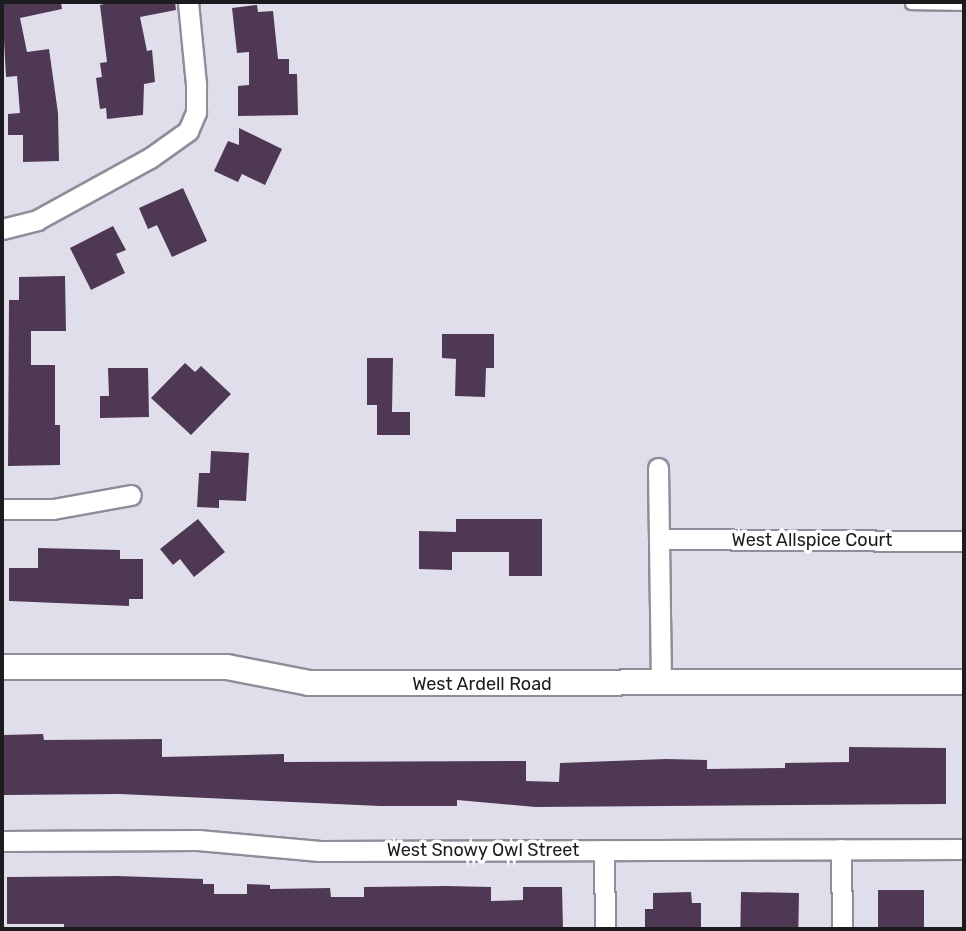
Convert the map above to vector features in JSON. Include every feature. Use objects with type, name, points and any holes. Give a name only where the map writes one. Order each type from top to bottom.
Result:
[{"type":"street","points":[[2,229],[37,220],[150,158],[188,131],[196,112],[196,84],[188,2]]},
{"type":"street","points":[[658,468],[661,684]]},
{"type":"street","points":[[2,509],[53,509],[131,495]]},
{"type":"street","name":"West Allspice Court","points":[[659,539],[964,541]]},
{"type":"street","name":"West Ardell Road","points":[[2,667],[228,667],[309,682],[964,682]]},
{"type":"street","name":"West Snowy Owl Street","points":[[2,841],[198,841],[320,851],[964,849]]},
{"type":"street","points":[[841,849],[842,929]]},
{"type":"street","points":[[604,850],[605,929]]},
{"type":"lane","points":[[911,4],[964,5]]},
{"type":"building","points":[[2,2],[61,2],[62,9],[20,18],[27,52],[49,49],[58,113],[59,161],[23,162],[23,135],[8,135],[8,114],[20,113],[17,76],[6,77]]},
{"type":"building","points":[[113,2],[175,2],[176,10],[140,17],[147,51],[152,50],[155,82],[144,84],[143,115],[107,119],[106,108],[100,109],[96,78],[102,77],[100,63],[107,62],[100,5]]},
{"type":"building","points":[[257,5],[258,12],[273,11],[278,59],[289,59],[289,74],[297,74],[298,115],[238,116],[238,86],[249,85],[249,52],[237,53],[232,8]]},
{"type":"building","points":[[239,128],[282,149],[265,185],[242,174],[238,182],[214,171],[228,141],[239,145]]},
{"type":"building","points":[[183,188],[207,241],[172,257],[157,225],[148,229],[139,208]]},
{"type":"building","points":[[113,226],[126,250],[116,254],[125,273],[91,290],[70,248]]},
{"type":"building","points":[[65,276],[66,331],[31,331],[31,365],[55,365],[55,425],[60,425],[60,465],[8,466],[9,300],[19,300],[19,277]]},
{"type":"building","points":[[442,334],[494,334],[494,368],[486,368],[485,397],[455,396],[456,359],[442,358]]},
{"type":"building","points":[[367,358],[393,358],[392,412],[410,412],[410,435],[377,435],[377,405],[367,405]]},
{"type":"building","points":[[185,363],[195,372],[201,366],[231,394],[191,435],[151,398]]},
{"type":"building","points":[[108,368],[148,368],[149,417],[100,418],[100,396],[109,396]]},
{"type":"building","points":[[211,451],[249,453],[246,501],[219,500],[219,508],[197,507],[199,473],[210,473]]},
{"type":"building","points":[[198,519],[225,552],[194,577],[180,559],[173,565],[160,549]]},
{"type":"building","points":[[456,519],[542,519],[542,576],[509,576],[509,552],[452,552],[452,570],[419,569],[419,531],[456,532]]},
{"type":"building","points":[[38,548],[120,550],[120,559],[143,559],[143,599],[129,599],[129,606],[9,601],[9,568],[38,568]]},
{"type":"building","points":[[43,734],[44,740],[162,739],[162,757],[284,754],[284,762],[526,761],[526,781],[559,782],[560,763],[666,759],[707,760],[707,769],[785,768],[785,763],[849,762],[849,747],[946,748],[946,804],[535,807],[457,800],[457,806],[380,806],[120,794],[4,795],[3,735]]},
{"type":"building","points":[[118,876],[203,879],[203,884],[214,884],[214,894],[247,894],[247,884],[270,885],[270,889],[330,888],[331,897],[364,897],[364,887],[491,887],[491,901],[523,900],[523,887],[562,887],[563,929],[64,929],[64,924],[7,924],[7,877]]},
{"type":"building","points":[[878,890],[924,890],[924,929],[878,929]]},
{"type":"building","points":[[691,892],[692,903],[701,903],[701,929],[645,929],[645,909],[653,909],[653,893]]},
{"type":"building","points":[[741,892],[799,893],[798,929],[740,929]]}]
